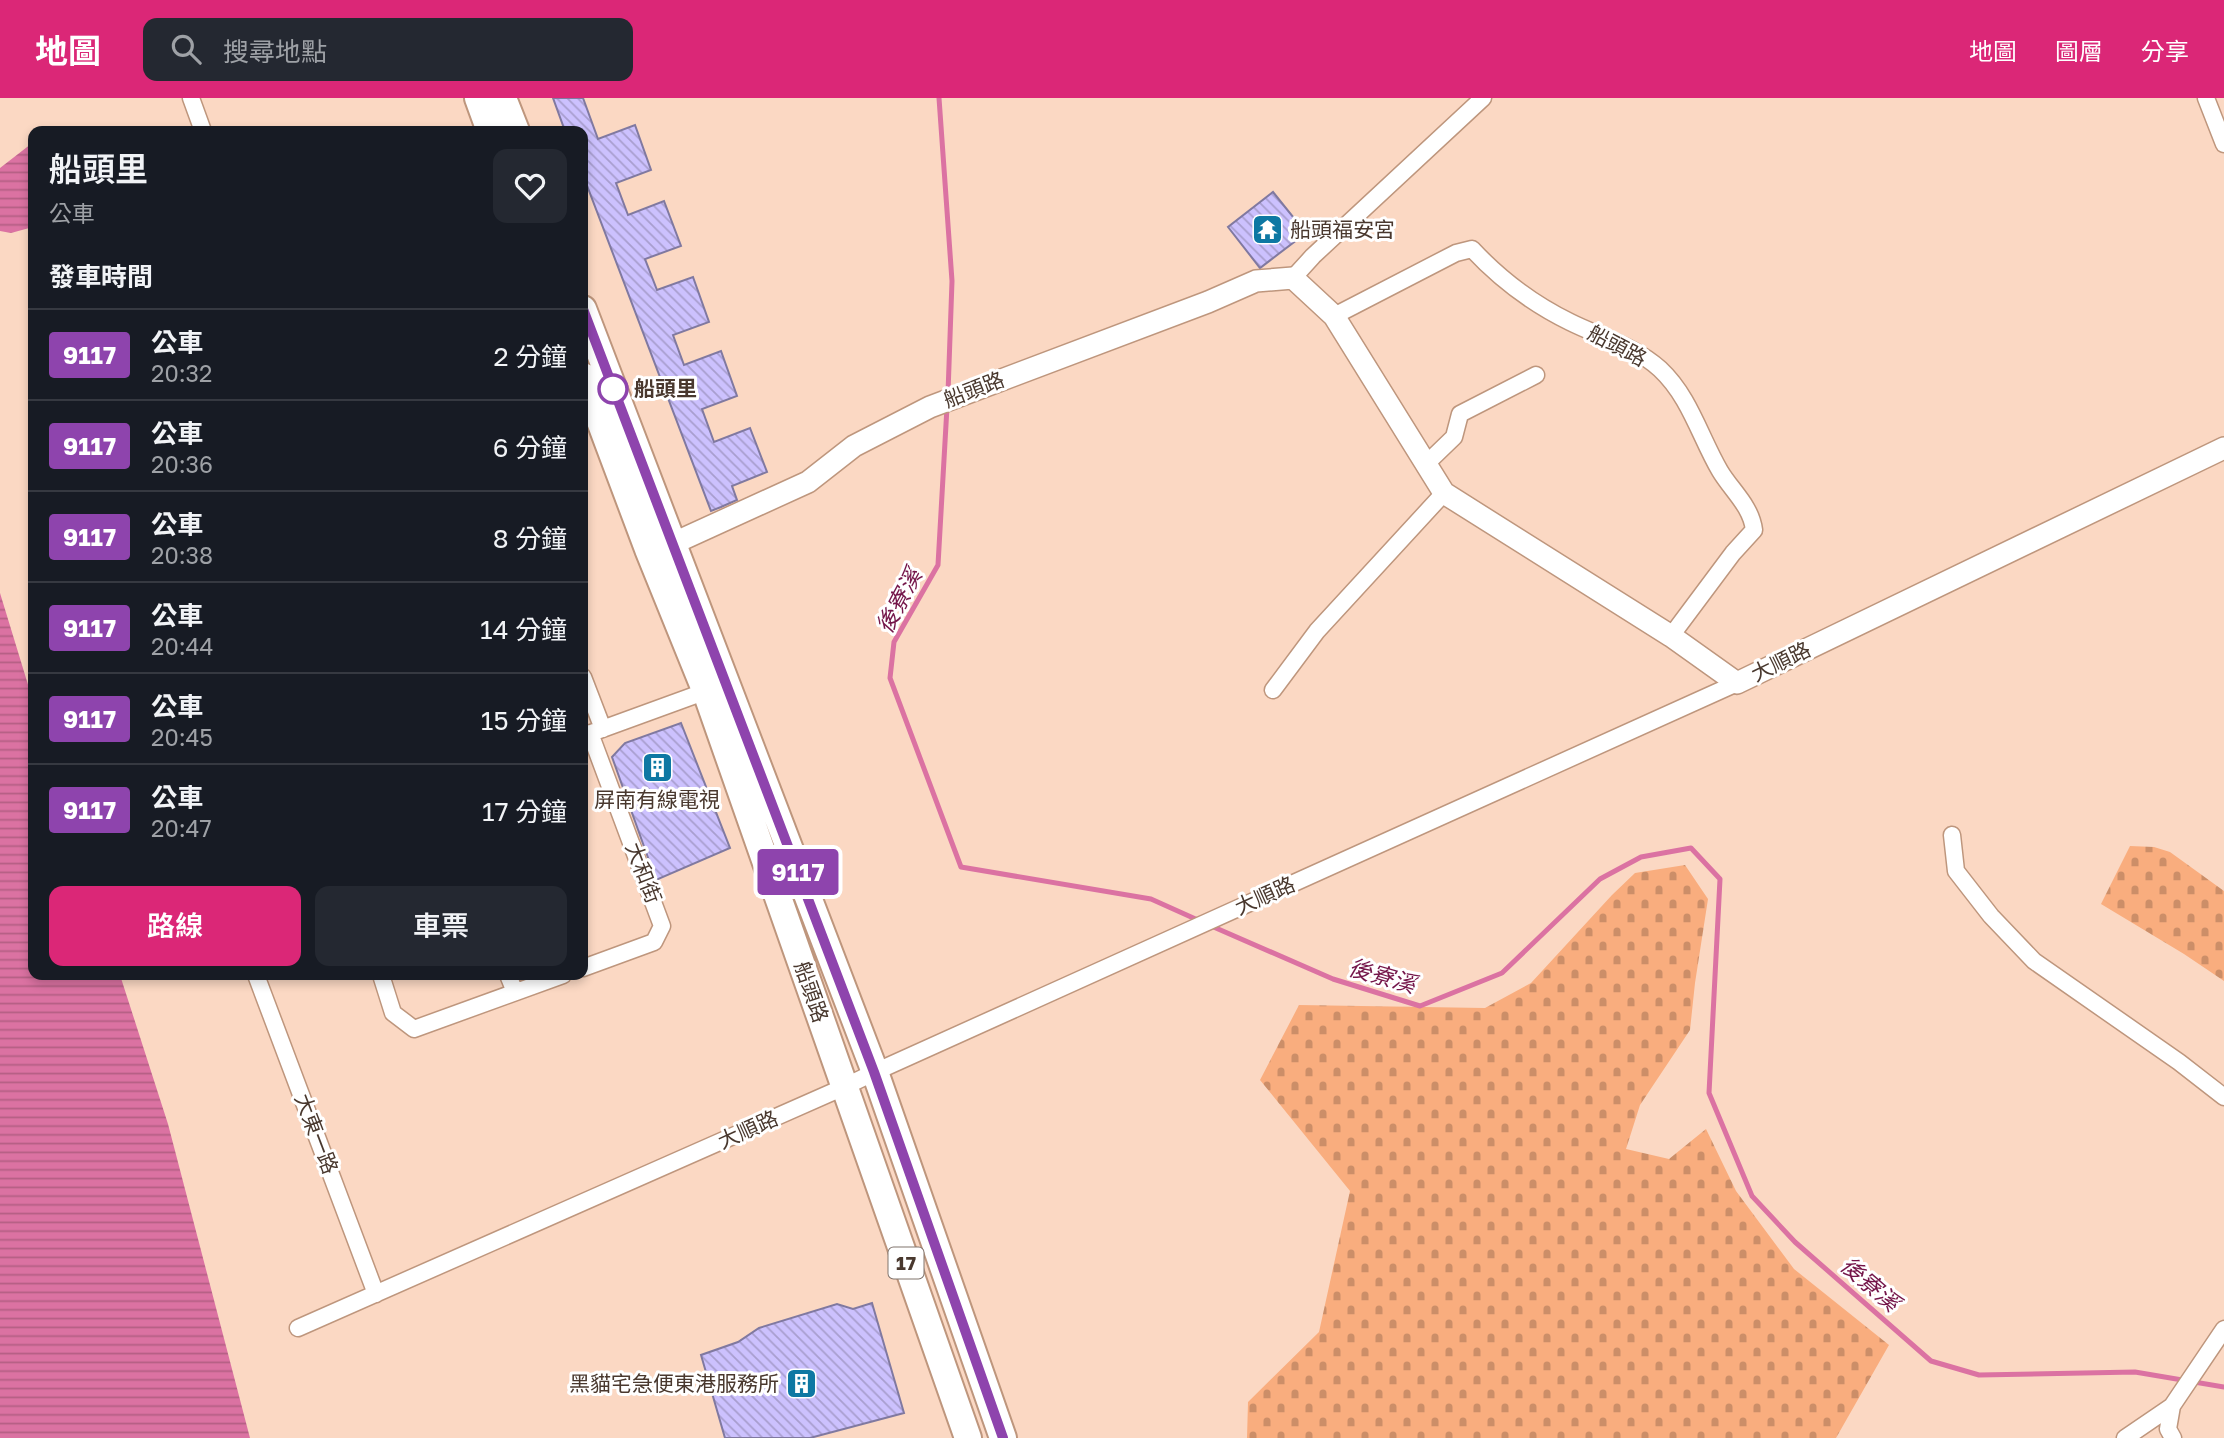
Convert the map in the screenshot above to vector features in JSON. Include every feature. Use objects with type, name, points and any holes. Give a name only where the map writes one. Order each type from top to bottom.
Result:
[{"type":"main road","points":[[478,98],[488,126]]},
{"type":"main road","points":[[503,98],[514,126]]},
{"type":"main road","name":"船頭路","points":[[588,324],[660,547]]},
{"type":"main road","name":"船頭路","points":[[588,387],[660,547],[874,1072],[1003,1438]]},
{"type":"main road","name":"船頭路","points":[[716,688],[844,1087],[968,1438]]},
{"type":"main road","points":[[948,1384],[981,1373]]},
{"type":"street","points":[[191,98],[201,126]]},
{"type":"street","points":[[1483,98],[1313,256],[1293,278],[1334,316],[1444,493],[1671,636],[1737,683]]},
{"type":"street","points":[[2206,98],[2224,144]]},
{"type":"street","name":"船頭路","points":[[1334,316],[1456,253],[1472,248],[1491,270],[1531,300],[1569,321],[1633,350],[1660,370],[1685,400],[1720,470],[1752,516],[1754,530],[1733,553],[1671,636]]},
{"type":"street","name":"船頭路","points":[[660,547],[808,482],[854,446],[930,407],[1256,281],[1293,278]]},
{"type":"street","points":[[1425,465],[1454,437],[1460,414],[1536,375]]},
{"type":"street","name":"大順路","points":[[298,1328],[844,1087],[1737,683],[2224,448]]},
{"type":"street","points":[[1273,690],[1317,631],[1444,493]]},
{"type":"street","points":[[588,708],[592,733],[716,688]]},
{"type":"street","name":"大和街","points":[[588,966],[654,942],[663,926],[592,733]]},
{"type":"street","points":[[1952,835],[1956,871],[1991,916],[2034,961],[2224,1097]]},
{"type":"street","name":"大東一路","points":[[258,980],[376,1294]]},
{"type":"street","points":[[383,980],[393,1013],[414,1029],[549,980]]},
{"type":"street","points":[[510,980],[515,992]]},
{"type":"street","points":[[2125,1438],[2172,1406],[2224,1329]]},
{"type":"street","points":[[2172,1406],[2168,1429],[2173,1438]]},
{"type":"green space","points":[[2130,846],[2154,847],[2170,852],[2224,891],[2224,981],[2101,904]]},
{"type":"green space","points":[[1685,865],[1708,899],[1690,1030],[1640,1105],[1626,1149],[1669,1159],[1706,1129],[1736,1191],[1794,1269],[1889,1345],[1836,1438],[1247,1438],[1248,1402],[1319,1332],[1350,1191],[1260,1080],[1299,1005],[1485,1008],[1531,983],[1635,873]]},
{"type":"shaded area","points":[[28,146],[28,228],[11,233],[0,231],[0,168]]},
{"type":"shaded area","points":[[0,593],[28,685],[28,980],[122,980],[168,1124],[250,1438],[0,1438]]},
{"type":"building","points":[[553,98],[583,98],[598,139],[635,125],[651,170],[616,183],[628,215],[664,201],[681,246],[645,259],[657,290],[693,277],[709,322],[673,335],[684,365],[721,351],[737,396],[702,409],[714,442],[750,428],[767,472],[732,486],[737,500],[711,511],[588,188],[588,126],[563,126]]},
{"type":"building","name":"船頭福安宮","points":[[1273,192],[1306,233],[1260,268],[1228,227]]},
{"type":"building","points":[[681,723],[730,848],[656,880],[612,757],[625,743]]},
{"type":"building","name":"黑貓宅急便東港服務所","points":[[872,1303],[904,1413],[810,1438],[725,1438],[701,1355],[738,1342],[759,1328],[837,1304],[853,1309]]},
{"type":"waterway","name":"後寮溪","points":[[939,98],[952,281],[948,393]]},
{"type":"waterway","name":"後寮溪","points":[[947,407],[938,565],[894,642],[890,678],[961,867],[1151,899],[1200,921]]},
{"type":"waterway","name":"後寮溪","points":[[1209,925],[1333,979],[1420,1006],[1502,973],[1600,879],[1641,857],[1691,848],[1720,879],[1709,1093],[1752,1196],[1795,1242],[1931,1361],[1979,1375],[2135,1372],[2224,1387]]},
{"type":"bus line","name":"9117","points":[[588,322],[874,1072],[1003,1438]]},
{"type":"place","name":"船頭福安宮","points":[[1267,230]]},
{"type":"place","name":"船頭里","points":[[613,389]]},
{"type":"place","name":"屏南有線電視","points":[[657,768]]},
{"type":"place","name":"黑貓宅急便東港服務所","points":[[802,1384]]}]
